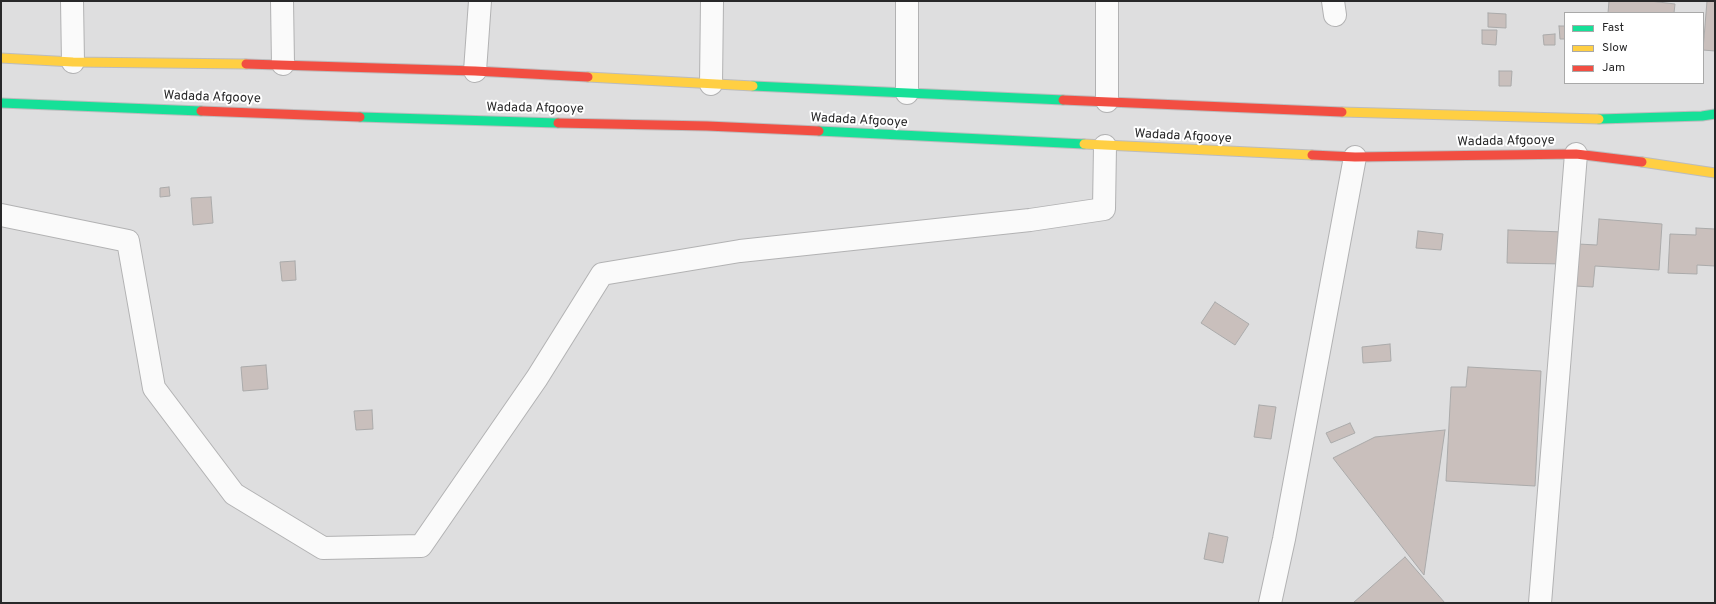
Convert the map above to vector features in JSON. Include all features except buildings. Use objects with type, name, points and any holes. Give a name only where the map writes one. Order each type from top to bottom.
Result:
[{"type":"highway","name":"Wadada Afgooye","points":[[1,58],[73,62],[283,64],[475,71],[712,84],[1107,102],[1584,120],[1702,116],[1715,114]]},
{"type":"highway","name":"Wadada Afgooye","points":[[1,102],[71,106],[465,120],[707,126],[1355,157],[1576,154],[1672,166],[1715,174]]},
{"type":"street","points":[[72,1],[73,62]]},
{"type":"street","points":[[282,1],[283,64]]},
{"type":"street","points":[[475,71],[480,1]]},
{"type":"street","points":[[712,1],[712,84]]},
{"type":"street","points":[[907,1],[907,93]]},
{"type":"street","points":[[1107,1],[1107,102]]},
{"type":"street","points":[[1,215],[128,241],[154,388],[234,494],[323,548],[421,546],[537,378],[602,274],[740,251],[1030,220],[1104,209],[1105,146]]},
{"type":"street","points":[[1540,603],[1576,154]]},
{"type":"street","points":[[1270,603],[1286,531],[1355,157]]},
{"type":"traffic: fast","points":[[753,86],[1063,100]]},
{"type":"traffic: fast","points":[[1,103],[201,111]]},
{"type":"traffic: fast","points":[[1599,119],[1702,116],[1715,114]]},
{"type":"traffic: fast","points":[[360,117],[558,123]]},
{"type":"traffic: fast","points":[[819,131],[1084,144]]},
{"type":"traffic: slow","points":[[1,58],[73,62],[246,64]]},
{"type":"traffic: slow","points":[[588,77],[753,86]]},
{"type":"traffic: slow","points":[[1342,112],[1599,119]]},
{"type":"traffic: slow","points":[[1084,144],[1312,155]]},
{"type":"traffic: slow","points":[[1642,162],[1715,173]]},
{"type":"traffic: jam","points":[[246,64],[475,71],[588,77]]},
{"type":"traffic: jam","points":[[1063,100],[1342,112]]},
{"type":"traffic: jam","points":[[201,111],[360,117]]},
{"type":"traffic: jam","points":[[558,123],[707,126],[819,131]]},
{"type":"traffic: jam","points":[[1312,155],[1355,157],[1576,154],[1642,162]]}]
